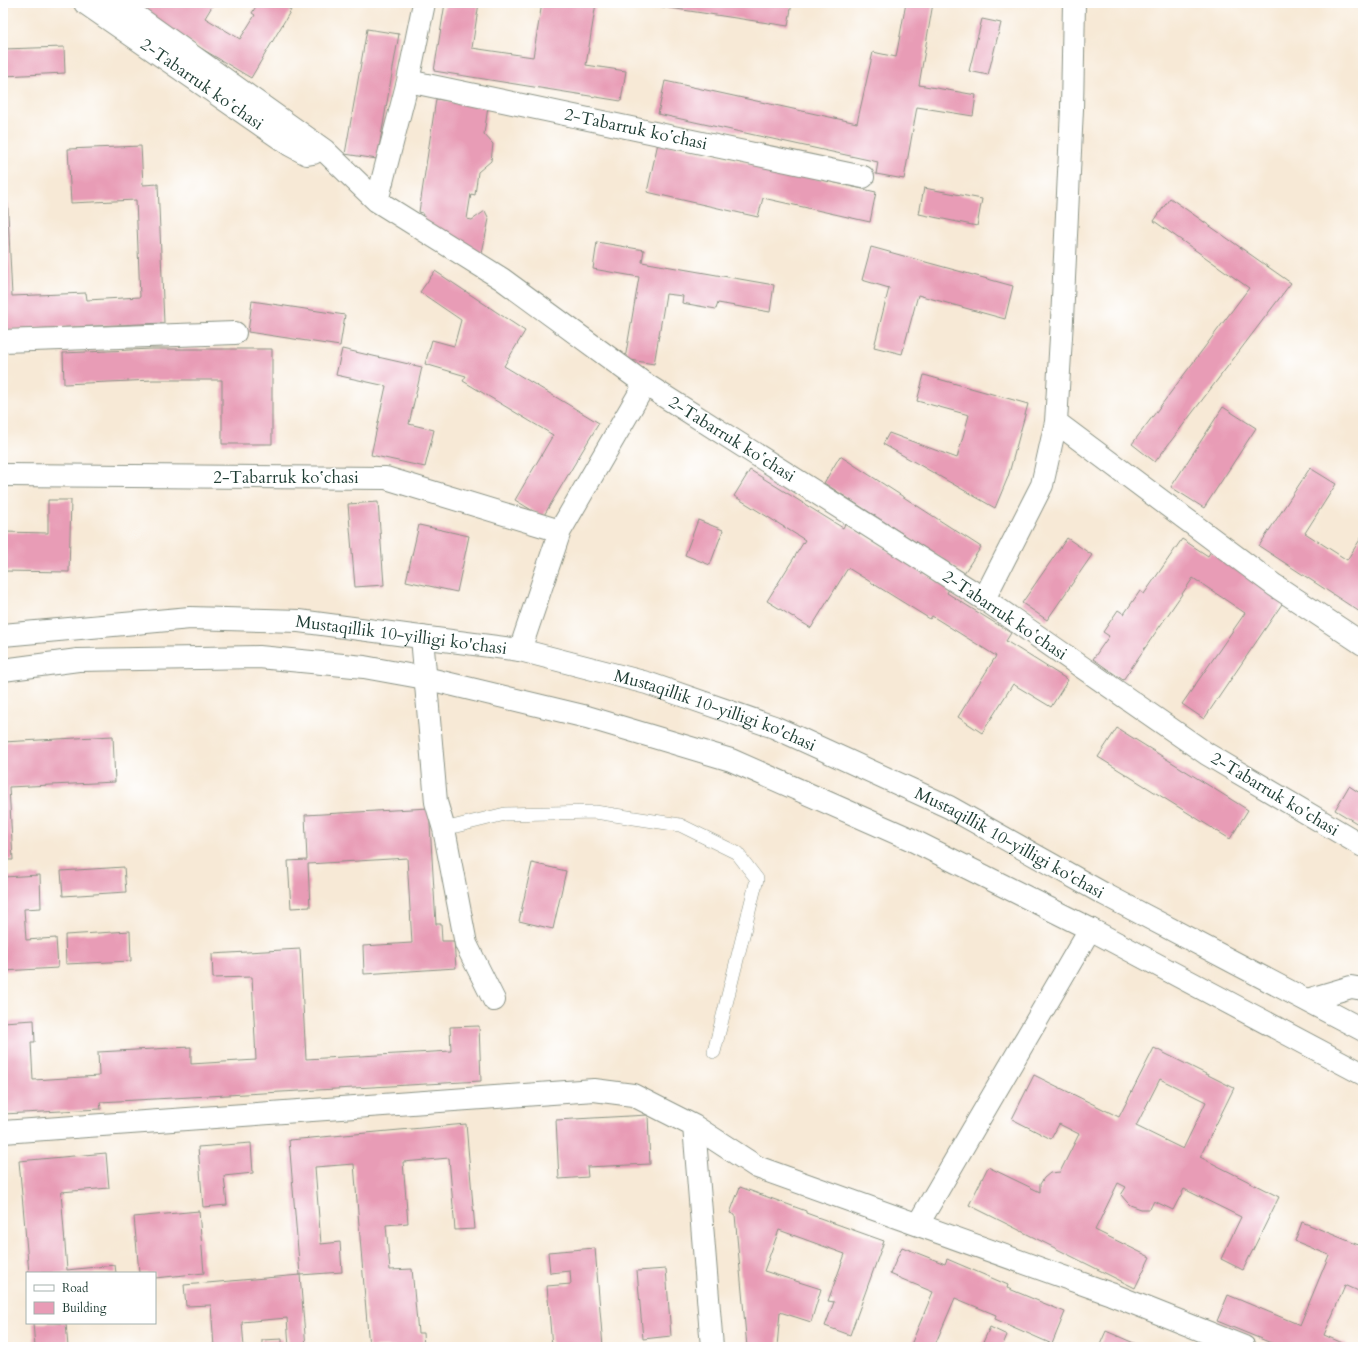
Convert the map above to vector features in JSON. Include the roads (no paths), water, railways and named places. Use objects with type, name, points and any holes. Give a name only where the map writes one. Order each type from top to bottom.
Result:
[{"type":"street","name":"2-Tabarruk koʻchasi","points":[[85,3],[290,145],[307,154],[324,150]]},
{"type":"street","name":"2-Tabarruk koʻchasi","points":[[118,3],[324,150],[377,201],[502,279],[646,384],[984,599],[1207,754],[1363,846]]},
{"type":"street","points":[[377,201],[408,81],[424,3]]},
{"type":"street","points":[[984,599],[1042,485],[1056,422],[1071,117],[1074,3]]},
{"type":"street","name":"2-Tabarruk koʻchasi","points":[[408,81],[863,177]]},
{"type":"street","points":[[3,341],[235,333]]},
{"type":"street","points":[[520,650],[560,531],[646,384]]},
{"type":"street","points":[[1056,422],[1274,585],[1363,644]]},
{"type":"street","name":"2-Tabarruk koʻchasi","points":[[3,475],[386,478],[560,531]]},
{"type":"street","name":"Mustaqillik 10-yilligi ko'chasi","points":[[3,635],[190,618],[299,621],[520,650],[647,683],[774,727],[948,807],[1104,894],[1363,1030]]},
{"type":"street","points":[[422,637],[436,802],[444,829],[466,944],[494,1000]]},
{"type":"street","points":[[3,670],[78,660],[259,657],[364,667],[426,678],[587,717],[731,760],[910,839],[1090,929],[1363,1074]]},
{"type":"street","points":[[918,1224],[1090,929]]},
{"type":"street","points":[[1307,1000],[1351,987],[1363,989]]},
{"type":"street","points":[[3,1132],[594,1090],[632,1095],[694,1126],[757,1166],[1111,1294],[1244,1347]]},
{"type":"street","points":[[694,1126],[712,1347]]},
{"type":"lane","points":[[444,829],[505,814],[595,812],[680,825],[737,853],[757,879],[714,1052]]}]
